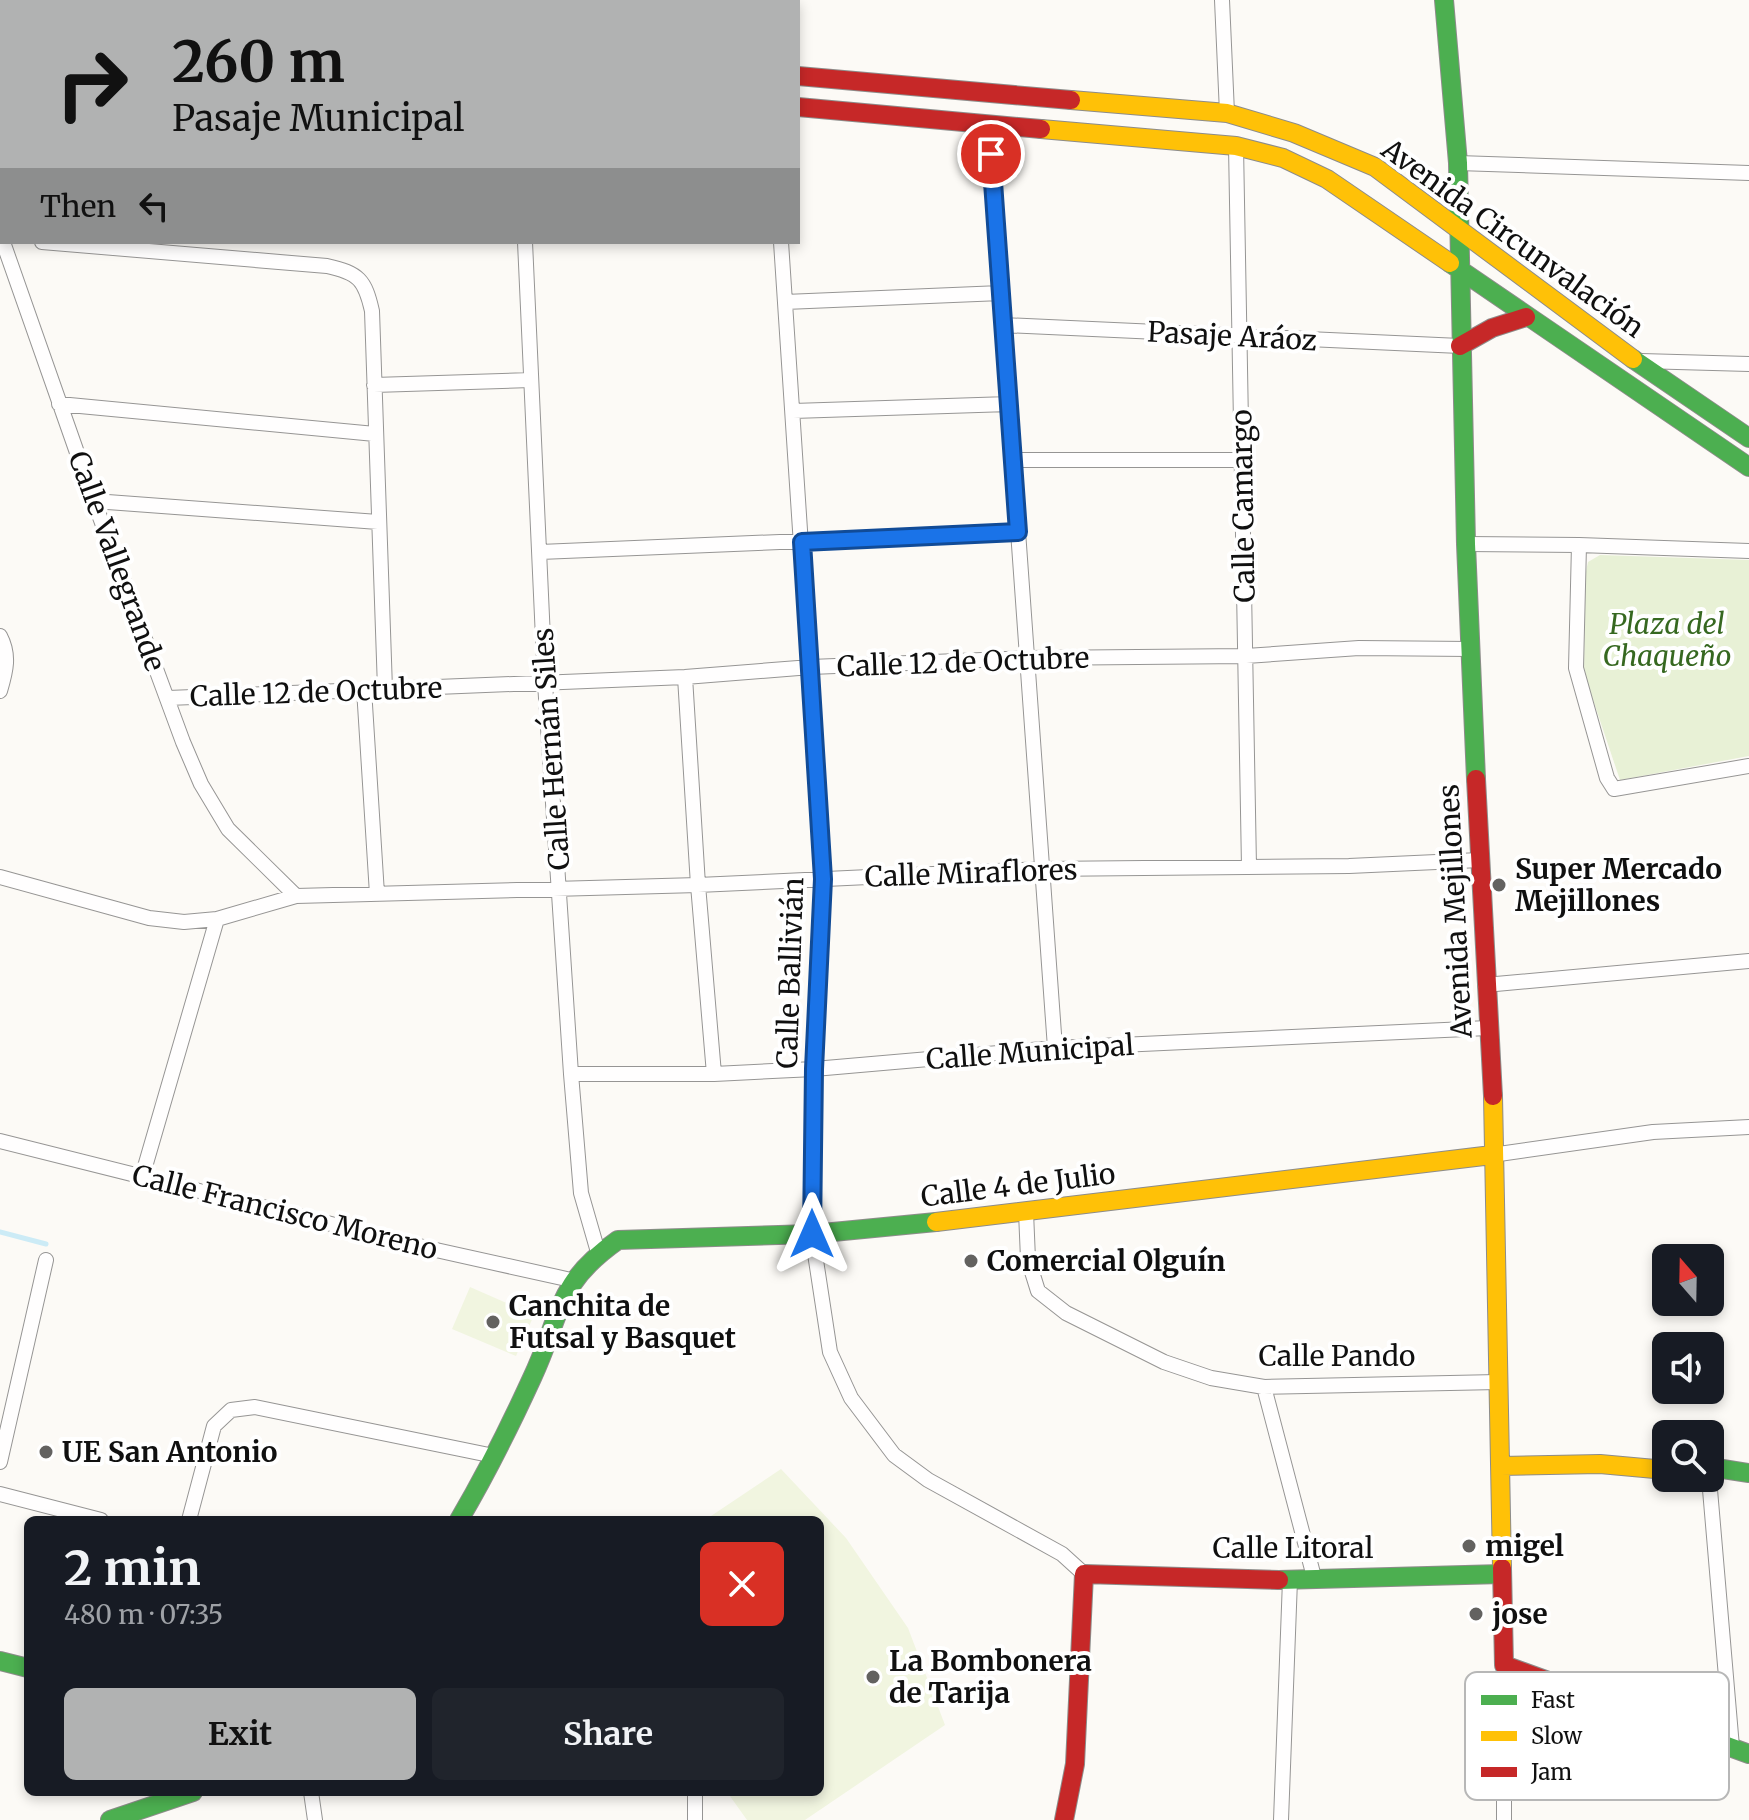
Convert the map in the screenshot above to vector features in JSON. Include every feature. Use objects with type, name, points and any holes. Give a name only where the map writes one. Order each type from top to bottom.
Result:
[{"type":"main road","name":"Avenida Mejillones","points":[[1444,0],[1458,163],[1466,544],[1485,985],[1494,1117],[1492,1155],[1504,1665]]},
{"type":"main road","name":"Avenida Circunvalación","points":[[800,76],[1227,113],[1294,133],[1375,167],[1635,361],[1749,438]]},
{"type":"main road","name":"Avenida Circunvalación","points":[[800,107],[1236,146],[1283,158],[1327,179],[1749,467]]},
{"type":"main road","points":[[1460,346],[1499,324],[1526,317]]},
{"type":"main road","name":"Calle 4 de Julio","points":[[461,1516],[536,1370],[556,1310],[571,1280],[598,1252],[618,1240],[812,1234],[1026,1212],[1492,1155]]},
{"type":"main road","points":[[1501,1466],[1600,1464],[1652,1469]]},
{"type":"main road","points":[[1724,1469],[1749,1473]]},
{"type":"main road","points":[[1064,1820],[1075,1764],[1084,1574]]},
{"type":"main road","name":"Calle Litoral","points":[[1084,1574],[1290,1580],[1502,1574]]},
{"type":"main road","points":[[0,1661],[24,1667]]},
{"type":"main road","points":[[1504,1665],[1523,1672]]},
{"type":"main road","points":[[110,1820],[181,1796]]},
{"type":"street","points":[[1222,0],[1227,113]]},
{"type":"street","points":[[989,126],[1055,1048]]},
{"type":"street","name":"Calle Camargo","points":[[1236,146],[1249,867]]},
{"type":"street","points":[[1458,163],[1749,173]]},
{"type":"street","name":"Calle Vallegrande","points":[[4,244],[94,501],[201,784],[228,829],[296,896]]},
{"type":"street","points":[[66,244],[327,266],[345,270],[360,279],[372,311],[385,689]]},
{"type":"street","name":"Calle Hernán Siles","points":[[525,244],[545,683],[571,1074],[581,1193],[598,1252]]},
{"type":"street","name":"Calle Ballivián","points":[[781,244],[823,879],[814,1069],[812,1234],[830,1352],[851,1398],[894,1455],[928,1480],[1062,1554],[1084,1574]]},
{"type":"street","points":[[785,302],[1001,293]]},
{"type":"street","name":"Pasaje Aráoz","points":[[1003,325],[1460,346]]},
{"type":"street","points":[[1635,361],[1749,364]]},
{"type":"street","points":[[374,385],[531,380]]},
{"type":"street","points":[[59,404],[375,434]]},
{"type":"street","points":[[793,411],[1009,404]]},
{"type":"street","points":[[1013,460],[1242,460]]},
{"type":"street","points":[[94,501],[378,522]]},
{"type":"street","points":[[540,552],[1018,532]]},
{"type":"street","points":[[1466,544],[1749,551]]},
{"type":"street","points":[[1579,545],[1576,668],[1607,778],[1614,789],[1749,766]]},
{"type":"street","points":[[0,636],[7,649],[0,691]]},
{"type":"street","name":"Calle 12 de Octubre","points":[[168,698],[685,677],[811,667],[1029,658],[1246,656],[1359,648],[1470,649]]},
{"type":"street","points":[[685,677],[714,1074]]},
{"type":"street","points":[[364,689],[377,894]]},
{"type":"street","name":"Calle Miraflores","points":[[0,877],[149,918],[184,922],[217,919],[296,896],[698,885],[1042,869],[1349,866],[1480,860]]},
{"type":"street","points":[[142,1177],[217,919]]},
{"type":"street","points":[[1485,985],[1749,961]]},
{"type":"street","name":"Calle Municipal","points":[[571,1074],[714,1074],[814,1069],[1055,1048],[1488,1028]]},
{"type":"street","name":"Calle 4 de Julio","points":[[1492,1155],[1653,1132],[1749,1127]]},
{"type":"street","name":"Calle Francisco Moreno","points":[[0,1141],[427,1248],[571,1280]]},
{"type":"street","name":"Calle Pando","points":[[1026,1212],[1028,1259],[1038,1291],[1066,1313],[1164,1362],[1211,1378],[1264,1387],[1498,1382]]},
{"type":"street","points":[[0,1462],[46,1260]]},
{"type":"street","points":[[1264,1387],[1314,1577]]},
{"type":"street","points":[[190,1516],[214,1426],[231,1410],[243,1407],[494,1456]]},
{"type":"street","points":[[1711,1492],[1740,1751]]},
{"type":"street","points":[[0,1494],[85,1516]]},
{"type":"street","points":[[1281,1820],[1290,1580]]},
{"type":"street","name":"Avenida Mejillones","points":[[1504,1665],[1504,1672]]},
{"type":"street","points":[[312,1796],[315,1820]]},
{"type":"street","points":[[695,1796],[695,1820]]},
{"type":"green space","name":"Plaza del Chaqueño","points":[[1600,555],[1749,560],[1749,756],[1620,780],[1584,673],[1585,576],[1588,562]]},
{"type":"green space","name":"Canchita de Futsal y Basquet","points":[[470,1287],[534,1315],[516,1356],[452,1329]]},
{"type":"green space","name":"La Bombonera de Tarija","points":[[781,1469],[846,1538],[908,1628],[945,1725],[805,1820],[747,1820],[730,1796],[824,1796],[824,1516],[711,1516]]},
{"type":"waterway","points":[[0,1232],[46,1244]]},
{"type":"traffic: fast","points":[[1444,0],[1458,163],[1466,544],[1476,779]]},
{"type":"traffic: fast","points":[[1450,263],[1749,467]]},
{"type":"traffic: fast","points":[[1633,359],[1749,438]]},
{"type":"traffic: fast","points":[[461,1516],[515,1414],[571,1286],[597,1256],[618,1240],[812,1234],[936,1222]]},
{"type":"traffic: fast","points":[[1724,1469],[1749,1473]]},
{"type":"traffic: fast","points":[[1279,1580],[1502,1574]]},
{"type":"traffic: fast","points":[[0,1661],[24,1667]]},
{"type":"traffic: fast","points":[[1729,1747],[1749,1754]]},
{"type":"traffic: fast","points":[[110,1820],[181,1796]]},
{"type":"traffic: slow","points":[[1071,100],[1227,113],[1294,133],[1375,167],[1633,359]]},
{"type":"traffic: slow","points":[[1041,129],[1236,146],[1283,158],[1327,179],[1450,263]]},
{"type":"traffic: slow","points":[[1493,1096],[1502,1568]]},
{"type":"traffic: slow","points":[[936,1222],[1492,1155]]},
{"type":"traffic: slow","points":[[1501,1466],[1600,1464],[1652,1469]]},
{"type":"traffic: jam","points":[[800,76],[1071,100]]},
{"type":"traffic: jam","points":[[800,107],[1041,129]]},
{"type":"traffic: jam","points":[[1460,346],[1492,328],[1526,317]]},
{"type":"traffic: jam","points":[[1476,779],[1493,1096]]},
{"type":"traffic: jam","points":[[1502,1568],[1504,1665],[1523,1672]]},
{"type":"traffic: jam","points":[[1064,1820],[1075,1764],[1084,1574],[1279,1580]]},
{"type":"place","name":"Super Mercado Mejillones","points":[[1499,885]]},
{"type":"place","name":"Comercial Olguín","points":[[971,1261]]},
{"type":"place","name":"Canchita de Futsal y Basquet","points":[[493,1322]]},
{"type":"place","name":"UE San Antonio","points":[[46,1452]]},
{"type":"place","name":"migel","points":[[1469,1546]]},
{"type":"place","name":"jose","points":[[1476,1614]]},
{"type":"place","name":"La Bombonera de Tarija","points":[[873,1677]]},
{"type":"route","points":[[812,1234],[814,1069],[823,879],[802,542],[1018,532],[991,154]]}]
